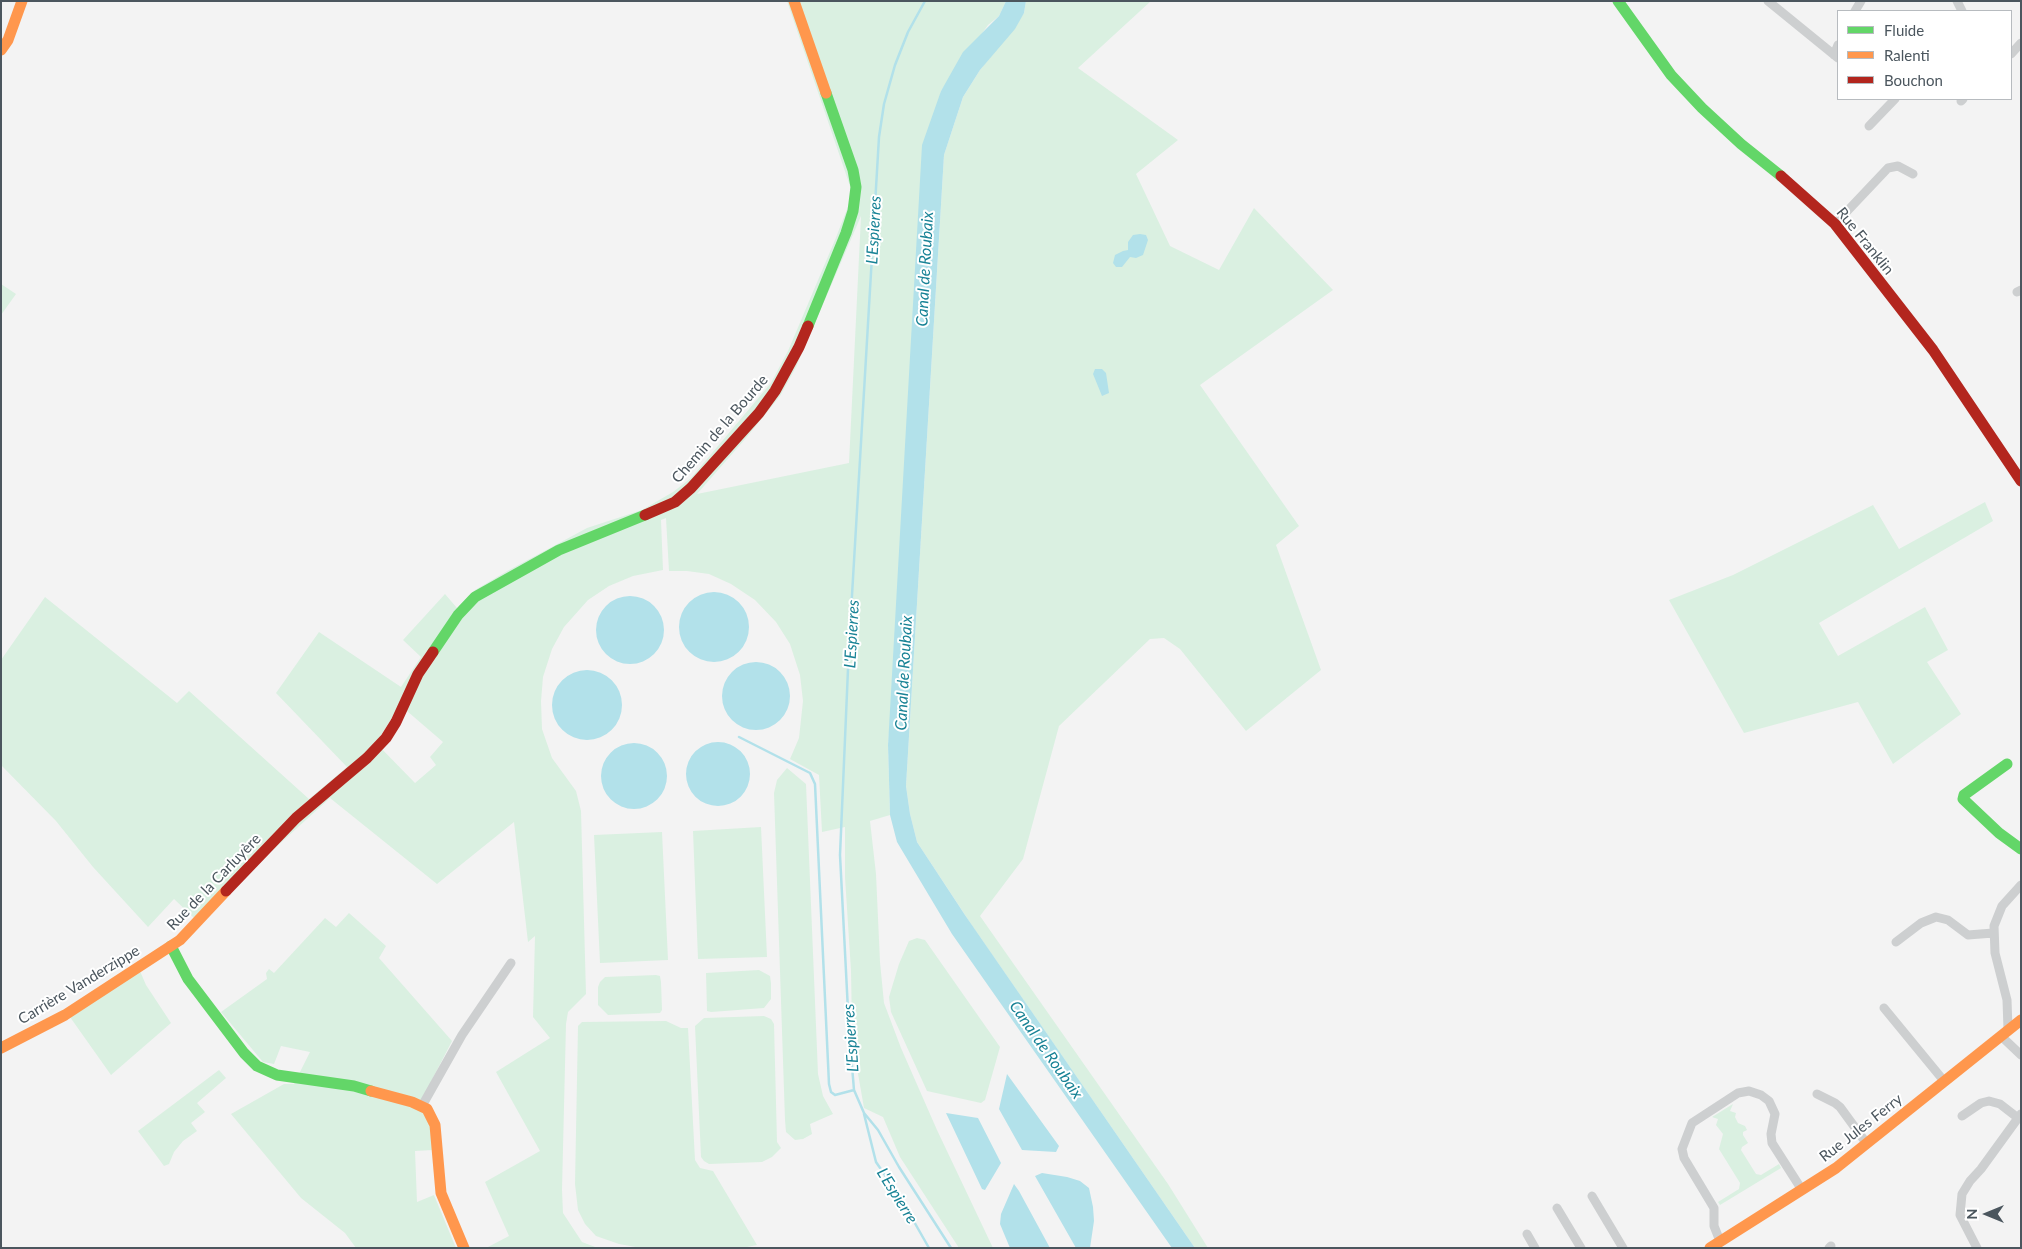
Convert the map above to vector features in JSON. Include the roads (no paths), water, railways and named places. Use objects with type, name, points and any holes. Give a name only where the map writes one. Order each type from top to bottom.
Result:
[{"type":"street","points":[[1,50],[8,40],[22,1]]},
{"type":"street","name":"Chemin de la Bourde","points":[[458,615],[480,593],[559,550],[662,509],[681,498],[759,413],[783,379],[802,340],[846,233],[853,211],[856,188],[853,170],[794,1]]},
{"type":"street","name":"Rue Franklin","points":[[1618,1],[1671,75],[1702,108],[1741,144],[1788,181],[1835,224],[1933,350],[2021,481]]},
{"type":"street","points":[[1768,1],[1836,57]]},
{"type":"street","points":[[2012,53],[2021,44]]},
{"type":"street","points":[[1869,126],[1892,100]]},
{"type":"street","points":[[1835,224],[1888,168],[1898,166],[1913,174]]},
{"type":"street","name":"Rue de la Carluyère","points":[[422,1106],[343,1084],[277,1075],[256,1066],[188,979],[171,946],[188,932],[296,818],[380,744],[396,722],[418,674],[458,615]]},
{"type":"street","points":[[2007,764],[1964,795],[1963,799],[1999,833],[2021,849]]},
{"type":"street","points":[[2021,886],[1997,913],[1993,933],[2007,1000],[2004,1033],[2021,1055]]},
{"type":"street","points":[[1896,942],[1921,923],[1936,917],[1948,920],[1968,936],[1993,933]]},
{"type":"street","name":"Carrière Vanderzippe","points":[[1,1048],[65,1015],[171,946]]},
{"type":"street","points":[[464,1248],[441,1193],[435,1125],[430,1113],[422,1106],[462,1035],[511,963]]},
{"type":"street","points":[[1884,1008],[1944,1081]]},
{"type":"street","name":"Rue Jules Ferry","points":[[1710,1248],[1836,1168],[2021,1020]]},
{"type":"street","points":[[1720,1241],[1714,1226],[1714,1208],[1684,1158],[1682,1149],[1692,1123],[1738,1093],[1749,1091],[1769,1100],[1775,1114],[1771,1134],[1772,1143],[1802,1190]]},
{"type":"street","points":[[1818,1094],[1835,1102],[1840,1107],[1867,1144]]},
{"type":"street","points":[[1962,1116],[1981,1102],[1989,1101],[2000,1104],[2019,1116],[1962,1194],[1960,1215],[1977,1248]]},
{"type":"street","points":[[1592,1196],[1623,1248]]},
{"type":"street","points":[[1557,1208],[1581,1248]]},
{"type":"street","points":[[1527,1234],[1536,1248]]},
{"type":"water","name":"Canal de Roubaix","points":[[1006,1],[1026,1],[1024,13],[1015,29],[980,70],[963,97],[944,155],[906,786],[910,814],[917,842],[965,915],[1195,1248],[1172,1248],[952,934],[897,842],[890,815],[888,745],[922,145],[941,91],[963,52],[999,16]]},
{"type":"water","points":[[1133,235],[1146,235],[1148,240],[1143,255],[1136,258],[1130,257],[1122,267],[1116,267],[1113,263],[1115,255],[1128,250],[1128,242]]},
{"type":"water","points":[[1095,369],[1102,369],[1106,373],[1109,393],[1102,396],[1093,374]]},
{"type":"water","points":[[714,592],[727,595],[739,602],[746,614],[749,627],[746,640],[739,652],[727,659],[714,662],[701,659],[689,652],[682,640],[679,627],[682,614],[689,602],[701,595]]},
{"type":"water","points":[[623,596],[637,596],[649,601],[659,611],[664,623],[664,637],[659,649],[649,659],[637,664],[623,664],[611,659],[601,649],[596,637],[596,623],[601,611],[611,601]]},
{"type":"water","points":[[763,662],[775,668],[784,677],[790,689],[788,709],[780,720],[763,730],[749,730],[732,720],[724,709],[722,689],[732,672],[743,664]]},
{"type":"water","points":[[587,670],[600,673],[612,680],[619,692],[622,705],[619,718],[612,730],[600,737],[587,740],[574,737],[562,730],[555,718],[552,705],[555,692],[562,680],[574,673]]},
{"type":"water","points":[[712,742],[724,742],[741,751],[748,762],[750,774],[748,786],[741,797],[724,806],[712,806],[700,801],[691,792],[686,780],[686,768],[691,756],[700,747]]},
{"type":"water","points":[[627,743],[641,743],[653,748],[662,757],[667,769],[665,789],[658,800],[641,809],[627,809],[615,804],[606,795],[601,783],[601,769],[606,757],[615,748]]},
{"type":"water","points":[[1007,1074],[1059,1146],[1056,1152],[1022,1150],[999,1109]]},
{"type":"water","points":[[946,1113],[978,1118],[1001,1163],[985,1190],[982,1189]]},
{"type":"water","points":[[1042,1173],[1080,1181],[1089,1188],[1094,1221],[1090,1248],[1076,1248],[1035,1176]]},
{"type":"water","points":[[1014,1184],[1050,1248],[1010,1248],[1000,1224],[1001,1214]]},
{"type":"waterway","name":"L'Espierres","points":[[925,1],[908,32],[895,65],[884,104],[879,137],[849,646],[840,855],[854,1090],[864,1113],[878,1130],[899,1167],[951,1248]]},
{"type":"waterway","points":[[739,737],[810,773],[815,784],[829,1084],[831,1092],[835,1095],[854,1090]]},
{"type":"waterway","name":"L'Espierre","points":[[864,1114],[876,1162],[900,1197],[929,1248]]}]
